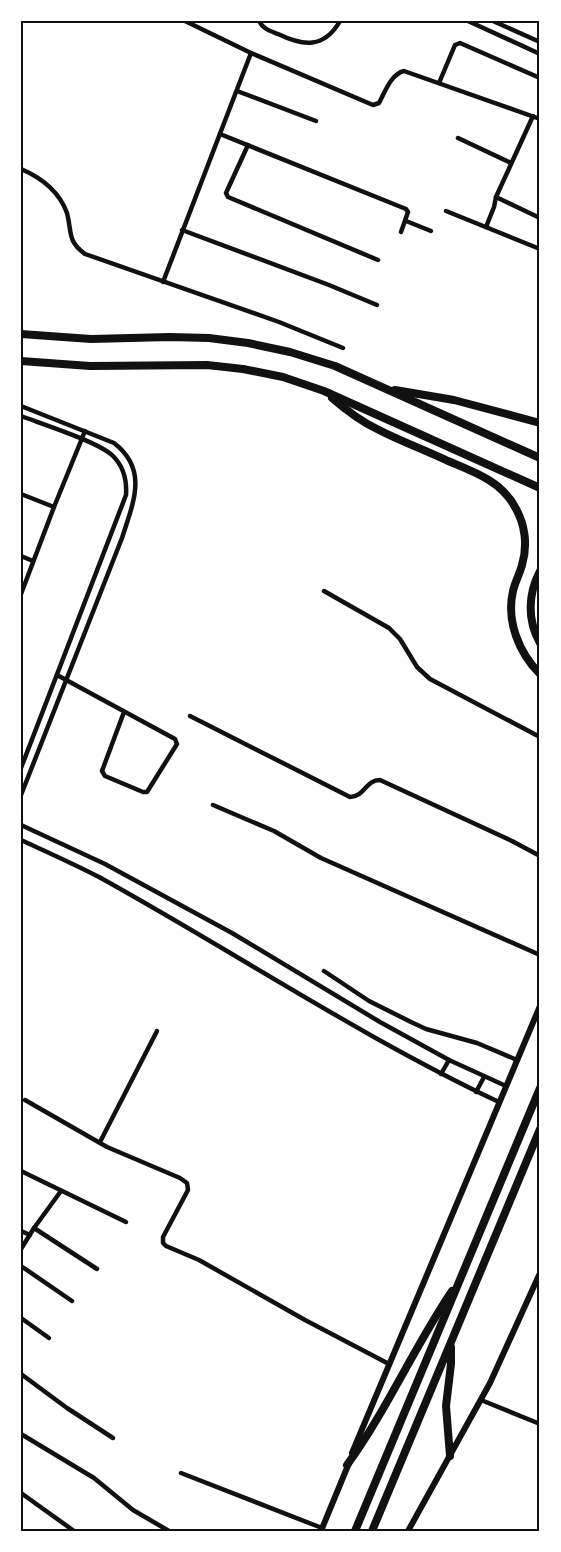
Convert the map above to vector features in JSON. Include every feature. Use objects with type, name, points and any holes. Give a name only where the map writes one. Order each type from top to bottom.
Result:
[{"type":"main road","points":[[21,334],[91,339],[190,338],[248,343],[311,358],[335,366],[540,458]]},
{"type":"main road","points":[[21,361],[90,366],[189,364],[225,366],[283,377],[324,391],[540,488]]},
{"type":"main road","points":[[388,390],[420,393],[454,400],[540,423]]},
{"type":"main road","points":[[324,391],[367,424],[482,476],[509,498],[520,518],[525,540],[523,563],[513,591],[512,621],[521,649],[540,674]]},
{"type":"main road","points":[[540,571],[531,595],[530,616],[540,643]]},
{"type":"main road","points":[[355,1531],[540,1088]]},
{"type":"main road","points":[[372,1531],[540,1129]]},
{"type":"main road","points":[[347,1466],[371,1430],[424,1335],[463,1275]]},
{"type":"main road","points":[[450,1456],[446,1406],[451,1344]]},
{"type":"street","points":[[185,21],[252,53],[373,105],[379,103],[392,80],[401,71],[540,119]]},
{"type":"street","points":[[259,21],[262,27],[303,44],[323,38],[332,32],[340,21]]},
{"type":"street","points":[[468,21],[540,54]]},
{"type":"street","points":[[493,21],[540,42]]},
{"type":"street","points":[[502,37],[507,27]]},
{"type":"street","points":[[439,83],[455,45],[459,43],[540,78]]},
{"type":"street","points":[[163,282],[252,53]]},
{"type":"street","points":[[237,91],[316,121]]},
{"type":"street","points":[[486,227],[496,197],[533,116]]},
{"type":"street","points":[[220,134],[406,209],[408,212],[401,232]]},
{"type":"street","points":[[458,138],[511,163]]},
{"type":"street","points":[[248,145],[226,193],[228,197],[378,260]]},
{"type":"street","points":[[21,169],[39,177],[56,194],[66,213],[70,236],[79,250],[93,257],[279,322],[343,348]]},
{"type":"street","points":[[496,197],[540,218]]},
{"type":"street","points":[[446,211],[540,249]]},
{"type":"street","points":[[406,221],[431,231]]},
{"type":"street","points":[[182,230],[377,306]]},
{"type":"street","points":[[21,406],[114,443],[131,462],[136,482],[136,492],[122,538],[21,795]]},
{"type":"street","points":[[21,416],[111,453],[125,474],[126,495],[21,768]]},
{"type":"street","points":[[21,594],[86,431]]},
{"type":"street","points":[[21,494],[54,507]]},
{"type":"street","points":[[112,533],[122,538]]},
{"type":"street","points":[[21,556],[33,561]]},
{"type":"street","points":[[324,591],[389,628],[400,639],[417,667],[430,679],[540,737]]},
{"type":"street","points":[[57,675],[177,741],[147,792],[105,776],[102,771],[124,712]]},
{"type":"street","points":[[190,716],[350,797],[360,795],[371,782],[376,779],[380,780],[540,856]]},
{"type":"street","points":[[213,806],[274,831],[331,862],[540,956]]},
{"type":"street","points":[[21,825],[105,864],[232,933],[328,992],[449,1060],[506,1086]]},
{"type":"street","points":[[21,840],[98,877],[441,1074],[499,1102]]},
{"type":"street","points":[[98,877],[105,864]]},
{"type":"street","points":[[324,971],[369,1001],[426,1029],[477,1043],[517,1060]]},
{"type":"street","points":[[181,1473],[322,1530],[389,1364],[540,1006]]},
{"type":"street","points":[[100,1142],[157,1031]]},
{"type":"street","points":[[441,1074],[449,1060]]},
{"type":"street","points":[[476,1092],[484,1077]]},
{"type":"street","points":[[25,1100],[116,1151],[187,1183],[188,1190],[163,1237],[163,1243],[166,1246],[199,1260],[389,1364]]},
{"type":"street","points":[[21,1171],[126,1222]]},
{"type":"street","points":[[21,1249],[60,1191]]},
{"type":"street","points":[[34,1228],[97,1269]]},
{"type":"street","points":[[21,1231],[30,1235]]},
{"type":"street","points":[[21,1266],[72,1301]]},
{"type":"street","points":[[408,1531],[499,1365],[540,1273]]},
{"type":"street","points":[[21,1318],[49,1338]]},
{"type":"street","points":[[21,1374],[113,1438]]},
{"type":"street","points":[[481,1400],[540,1424]]},
{"type":"street","points":[[21,1434],[94,1478],[133,1510],[170,1531]]},
{"type":"street","points":[[21,1493],[74,1531]]}]
